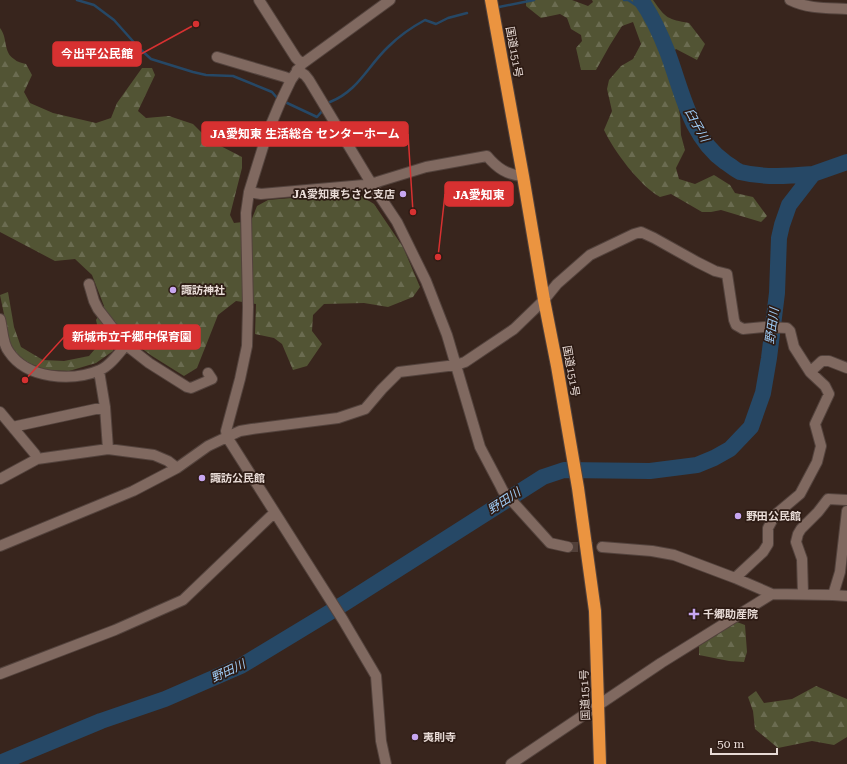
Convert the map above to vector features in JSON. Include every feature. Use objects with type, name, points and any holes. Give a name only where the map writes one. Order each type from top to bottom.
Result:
[{"type":"highway","name":"国道151号","points":[[491,0],[524,176],[544,300],[578,488],[595,611],[599,705],[598,764]]},
{"type":"street","points":[[259,0],[296,58],[300,67],[371,183],[397,222],[426,281],[447,336],[480,447],[503,491],[550,543],[568,547]]},
{"type":"street","points":[[386,764],[382,741],[376,676],[340,615],[227,437],[226,431],[247,346],[248,307],[246,213],[249,192],[267,134],[291,80],[300,67],[390,0]]},
{"type":"street","points":[[790,0],[799,5],[814,8],[847,9]]},
{"type":"street","points":[[217,57],[286,77],[291,80]]},
{"type":"street","points":[[249,192],[261,194],[371,183],[426,167],[487,156],[496,167],[518,176],[524,176]]},
{"type":"street","points":[[0,546],[133,491],[177,468],[208,446],[227,437],[252,429],[338,418],[365,408],[382,388],[399,372],[456,365],[465,362],[514,329],[544,300],[556,284],[590,255],[641,232],[715,271],[728,274],[734,320],[736,325],[743,329],[765,327],[787,328],[790,331],[794,348],[810,372],[825,386],[829,394],[815,424],[821,446],[817,462],[800,494],[775,514],[768,528],[768,544],[764,552],[735,578]]},
{"type":"street","points":[[89,284],[94,302],[98,309],[126,345],[149,363],[187,387],[192,388],[212,380],[208,373]]},
{"type":"street","points":[[0,320],[5,345],[9,353],[24,368],[34,372],[58,377],[72,377],[99,370],[105,367],[126,345]]},
{"type":"street","points":[[810,372],[822,361],[829,361],[847,368]]},
{"type":"street","points":[[99,370],[105,407],[108,449]]},
{"type":"street","points":[[14,429],[17,426],[105,407]]},
{"type":"street","points":[[0,412],[35,454],[37,459]]},
{"type":"street","points":[[0,480],[37,459],[108,449],[154,455],[177,468]]},
{"type":"street","points":[[804,594],[802,559],[796,542],[798,534],[828,499],[847,500]]},
{"type":"street","points":[[833,595],[840,572],[847,511]]},
{"type":"street","points":[[0,674],[115,630],[183,600],[274,513]]},
{"type":"street","points":[[602,546],[652,551],[674,555],[772,594],[847,596]]},
{"type":"street","points":[[511,764],[661,663],[772,594]]},
{"type":"green space","points":[[526,0],[572,0],[588,6],[593,2],[592,0],[653,0],[661,11],[668,17],[689,23],[705,44],[697,60],[676,49],[666,59],[674,83],[680,115],[681,135],[685,150],[676,168],[679,179],[695,184],[714,175],[730,185],[735,193],[753,197],[767,216],[761,222],[721,210],[702,212],[671,194],[660,197],[652,192],[628,167],[614,148],[604,130],[612,111],[607,89],[609,80],[621,66],[633,59],[641,44],[633,22],[622,26],[596,70],[581,70],[576,48],[582,41],[581,35],[571,29],[567,18],[560,14],[541,18],[526,6]]},
{"type":"green space","points":[[0,28],[4,36],[8,53],[17,61],[26,64],[32,75],[24,92],[30,103],[53,113],[96,123],[111,118],[117,103],[142,68],[152,68],[155,75],[138,111],[146,118],[169,116],[193,124],[209,140],[242,157],[242,168],[230,215],[234,223],[251,221],[257,206],[268,200],[358,194],[374,204],[403,247],[420,287],[413,297],[388,307],[364,303],[324,304],[313,315],[312,331],[322,344],[307,366],[293,370],[282,344],[274,338],[255,334],[256,304],[236,301],[218,315],[197,368],[184,376],[152,356],[122,334],[113,340],[113,351],[96,363],[69,371],[46,370],[24,361],[11,348],[0,295],[8,292],[14,327],[21,347],[43,360],[64,361],[89,356],[101,342],[96,320],[104,306],[92,275],[75,259],[55,261],[0,232]]},
{"type":"green space","points":[[737,622],[745,625],[747,652],[744,662],[729,661],[699,655],[699,646]]},
{"type":"green space","points":[[816,686],[847,699],[847,737],[834,745],[812,741],[778,748],[755,729],[753,711],[748,697],[756,691],[764,703],[792,699]]},
{"type":"waterway","points":[[77,0],[94,5],[114,20],[151,59],[206,75],[233,76],[272,92],[278,99]]},
{"type":"waterway","points":[[499,7],[534,0]]},
{"type":"waterway","points":[[624,0],[628,0],[651,15]]},
{"type":"waterway","name":"臼子川","points":[[641,0],[662,38],[682,96],[695,126],[713,151],[725,162],[740,172],[767,176],[813,174]]},
{"type":"waterway","points":[[330,102],[348,92],[388,47],[415,26],[425,20],[436,24],[448,18],[467,13]]},
{"type":"waterway","points":[[285,102],[317,117],[323,110]]},
{"type":"waterway","name":"野田川","points":[[0,763],[101,721],[165,699],[241,666],[345,603],[543,477],[564,470],[650,471],[697,465],[730,449],[751,427],[763,393],[777,293],[779,238],[789,205],[813,174],[847,162]]},
{"type":"tunnel","points":[[568,547],[602,547]]},
{"type":"place","name":"今出平公民館","points":[[196,24]]},
{"type":"place","name":"JA愛知東ちさと支店","points":[[403,194]]},
{"type":"place","name":"JA愛知東 生活総合 センターホーム","points":[[413,212]]},
{"type":"place","name":"JA愛知東","points":[[438,257]]},
{"type":"place","name":"諏訪神社","points":[[173,290]]},
{"type":"place","name":"新城市立千郷中保育園","points":[[25,380]]},
{"type":"place","name":"諏訪公民館","points":[[202,478]]},
{"type":"place","name":"野田公民館","points":[[738,516]]},
{"type":"place","name":"千郷助産院","points":[[694,614]]},
{"type":"place","name":"夷則寺","points":[[415,737]]}]
